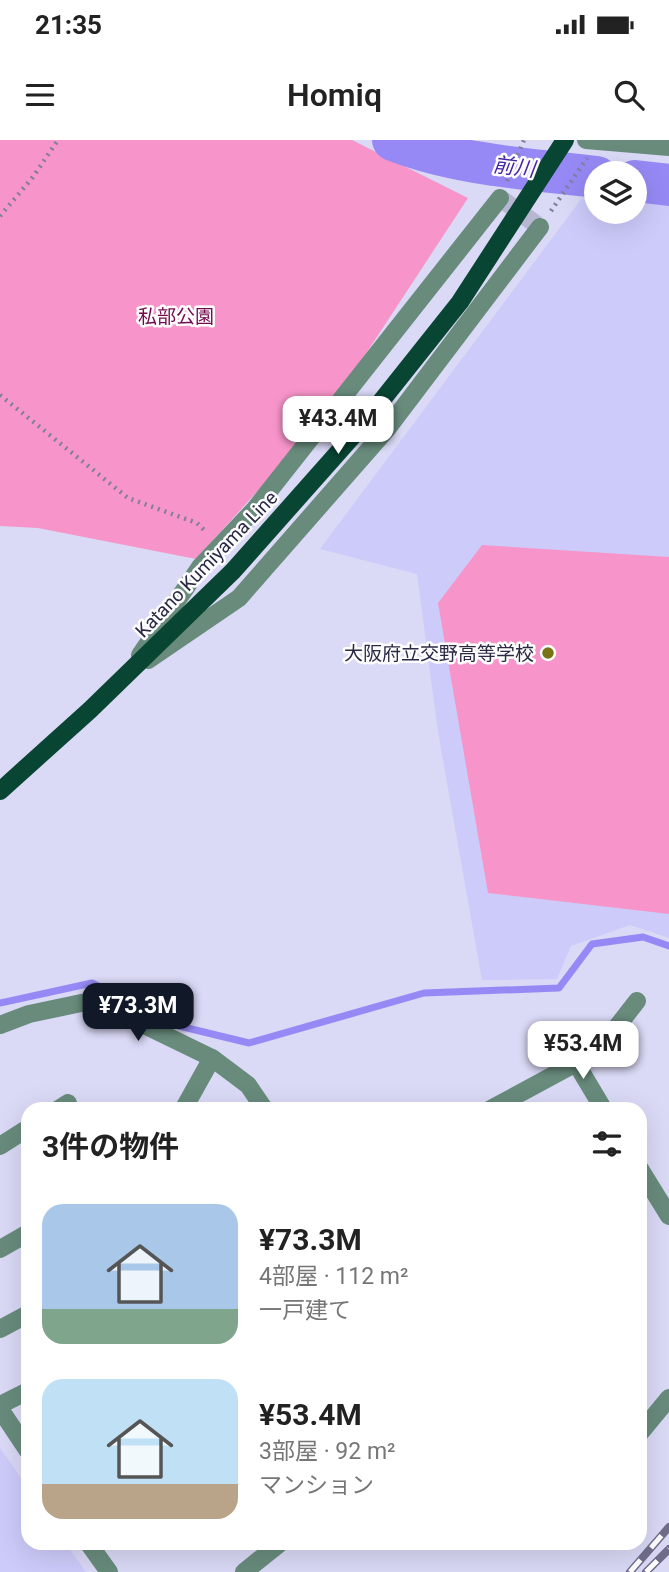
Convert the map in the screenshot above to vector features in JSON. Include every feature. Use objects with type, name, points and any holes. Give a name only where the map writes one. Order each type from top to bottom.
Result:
[{"type":"main road","name":"Katano Kumiyama Line","points":[[0,791],[127,675],[233,571],[359,429],[460,302],[565,140]]},
{"type":"street","points":[[592,141],[669,147]]},
{"type":"street","points":[[127,675],[200,567],[254,510],[500,198]]},
{"type":"street","points":[[127,675],[239,598],[387,429],[540,227]]},
{"type":"street","points":[[504,1102],[576,1063],[616,1028],[637,1001]]},
{"type":"street","points":[[0,1025],[29,1014],[86,1002],[109,1008],[212,1058],[248,1085],[260,1102]]},
{"type":"street","points":[[187,1102],[212,1058]]},
{"type":"street","points":[[576,1063],[599,1102]]},
{"type":"street","points":[[0,1146],[21,1132]]},
{"type":"street","points":[[647,1180],[669,1216]]},
{"type":"street","points":[[0,1249],[21,1237]]},
{"type":"street","points":[[0,1329],[21,1318]]},
{"type":"street","points":[[21,1395],[0,1407],[21,1440]]},
{"type":"street","points":[[647,1425],[669,1398]]},
{"type":"street","points":[[93,1550],[108,1572]]},
{"type":"street","points":[[244,1572],[272,1550]]},
{"type":"path","points":[[0,216],[33,177],[58,140]]},
{"type":"path","points":[[500,198],[524,140]]},
{"type":"path","points":[[540,227],[592,141]]},
{"type":"path","points":[[0,395],[128,498],[197,523],[221,546]]},
{"type":"shaded area","name":"大阪府立交野高等学校","points":[[584,195],[584,224],[647,224],[647,197],[669,200],[669,938],[630,925],[571,946],[557,979],[482,980],[438,732],[417,574],[320,549]]},
{"type":"shaded area","points":[[0,1448],[21,1478],[21,1550],[70,1550],[86,1572],[0,1572]]},
{"type":"green space","name":"私部公園","points":[[0,140],[352,140],[468,198],[348,381],[273,474],[196,559],[38,528],[0,526]]},
{"type":"green space","points":[[482,545],[669,557],[669,914],[488,893],[438,603]]},
{"type":"waterway","name":"前川","points":[[393,140],[467,161],[584,176]]},
{"type":"waterway","name":"前川","points":[[647,182],[669,185]]},
{"type":"waterway","points":[[0,1003],[92,983],[179,1026],[249,1043],[424,993],[559,988],[592,944],[643,937],[669,946]]},
{"type":"tunnel","points":[[500,198],[540,227]]},
{"type":"railway","points":[[630,1572],[669,1527]]},
{"type":"railway","points":[[646,1572],[669,1549]]},
{"type":"place","name":"大阪府立交野高等学校","points":[[548,653]]}]
